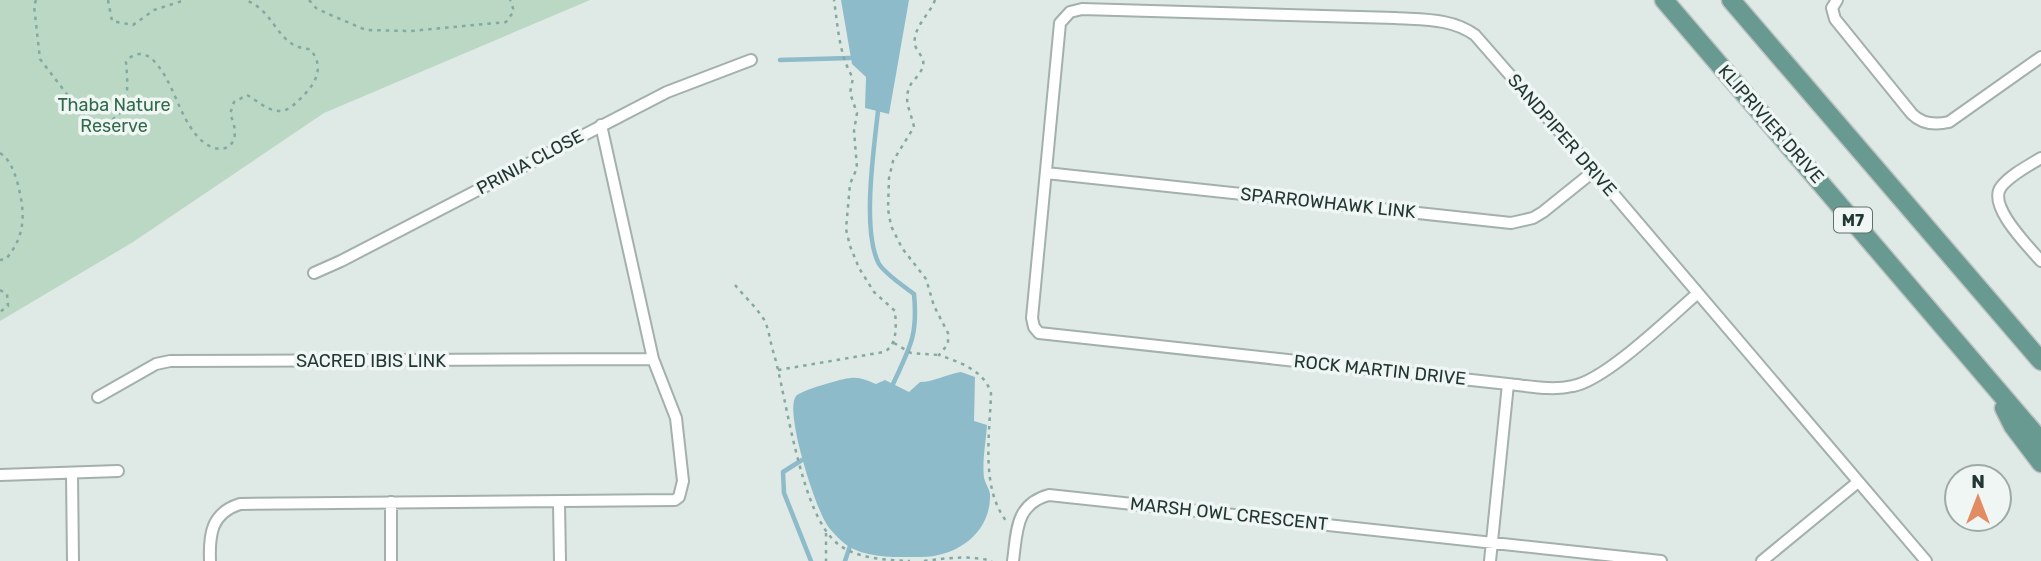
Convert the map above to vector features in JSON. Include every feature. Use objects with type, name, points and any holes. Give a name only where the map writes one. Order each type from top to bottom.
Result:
[{"type":"main road","name":"KLIPRIVIER DRIVE","points":[[1664,0],[2041,441]]},
{"type":"main road","points":[[1731,0],[2041,361]]},
{"type":"main road","points":[[2006,318],[2041,351]]},
{"type":"main road","points":[[2002,395],[2007,418],[2041,463]]},
{"type":"street","points":[[1837,0],[1832,8],[1835,19],[1912,114],[1924,122],[1941,124],[1962,115],[2041,57]]},
{"type":"street","name":"SANDPIPER DRIVE","points":[[1046,173],[1059,26],[1066,15],[1082,9],[1450,22],[1475,35],[1926,561]]},
{"type":"street","name":"PRINIA CLOSE","points":[[313,273],[353,255],[667,92],[751,60]]},
{"type":"street","points":[[209,561],[212,527],[219,516],[235,506],[391,502],[559,503],[675,500],[679,497],[683,481],[676,418],[653,359],[601,125]]},
{"type":"street","points":[[2041,158],[2009,179],[1997,195],[2000,209],[2041,261]]},
{"type":"street","name":"SPARROWHAWK LINK","points":[[1046,173],[1511,223],[1533,218],[1543,212],[1594,171]]},
{"type":"street","name":"ROCK MARTIN DRIVE","points":[[1046,173],[1032,318],[1034,327],[1040,333],[1563,388],[1581,384],[1604,372],[1698,293]]},
{"type":"street","name":"SACRED IBIS LINK","points":[[98,397],[149,368],[170,361],[653,359]]},
{"type":"street","points":[[1490,561],[1508,384]]},
{"type":"street","points":[[0,475],[118,471]]},
{"type":"street","points":[[72,474],[74,561]]},
{"type":"street","points":[[1762,561],[1858,482]]},
{"type":"street","name":"MARSH OWL CRESCENT","points":[[1013,561],[1018,520],[1026,506],[1041,498],[1057,495],[1492,543]]},
{"type":"street","points":[[391,502],[391,561]]},
{"type":"street","points":[[559,503],[560,561]]},
{"type":"street","points":[[1492,543],[1661,561]]},
{"type":"path","points":[[36,0],[34,6],[40,59],[69,99],[87,117],[104,123],[117,118],[121,113],[128,86],[126,62],[128,58],[141,53],[154,61],[180,104],[187,123],[199,139],[210,147],[224,148],[233,143],[236,137],[236,127],[230,114],[234,102],[247,95],[262,107],[281,111],[291,107],[307,92],[315,83],[319,72],[318,61],[310,49],[299,48],[290,43],[280,34],[267,13],[245,0]]},
{"type":"path","points":[[108,0],[112,21],[133,25],[154,10],[185,0]]},
{"type":"path","points":[[309,0],[316,8],[356,27],[366,30],[411,31],[506,22],[514,11],[510,0]]},
{"type":"path","points":[[778,370],[884,352],[894,343],[895,312],[874,292],[859,268],[846,229],[850,184],[857,168],[854,131],[857,113],[850,93],[853,78],[845,65],[834,0]]},
{"type":"path","points":[[935,0],[917,33],[915,44],[924,62],[907,96],[907,108],[914,127],[893,161],[889,178],[888,209],[891,226],[902,248],[926,279],[934,306],[948,333],[948,344],[939,355]]},
{"type":"path","points":[[0,153],[13,168],[24,214],[17,243],[6,259],[0,260]]},
{"type":"path","points":[[735,285],[764,319],[794,446],[812,502],[826,532],[839,545],[859,555],[910,561]]},
{"type":"path","points":[[0,290],[7,294],[8,306],[0,312]]},
{"type":"path","points":[[894,343],[911,353],[939,355],[960,363],[979,374],[989,386],[991,481],[1004,519],[1016,533]]},
{"type":"path","points":[[826,532],[826,561]]},
{"type":"path","points":[[924,561],[976,557],[992,561]]},
{"type":"green space","name":"Thaba Nature Reserve","points":[[0,0],[590,0],[324,113],[133,242],[0,321]]},
{"type":"water","points":[[841,0],[909,0],[889,114],[865,108],[866,77],[852,64]]},
{"type":"water","points":[[961,372],[975,377],[974,421],[987,425],[984,478],[990,495],[984,522],[968,541],[958,548],[934,556],[881,556],[852,548],[830,528],[815,498],[797,438],[793,405],[796,396],[822,385],[854,378],[876,384],[885,380],[909,392],[920,382]]},
{"type":"waterway","points":[[780,60],[850,58]]},
{"type":"waterway","points":[[878,111],[870,188],[873,247],[884,270],[914,294],[915,308],[914,331],[893,384]]},
{"type":"waterway","points":[[802,460],[783,472],[784,493],[811,561]]},
{"type":"waterway","points":[[845,561],[850,546]]}]
